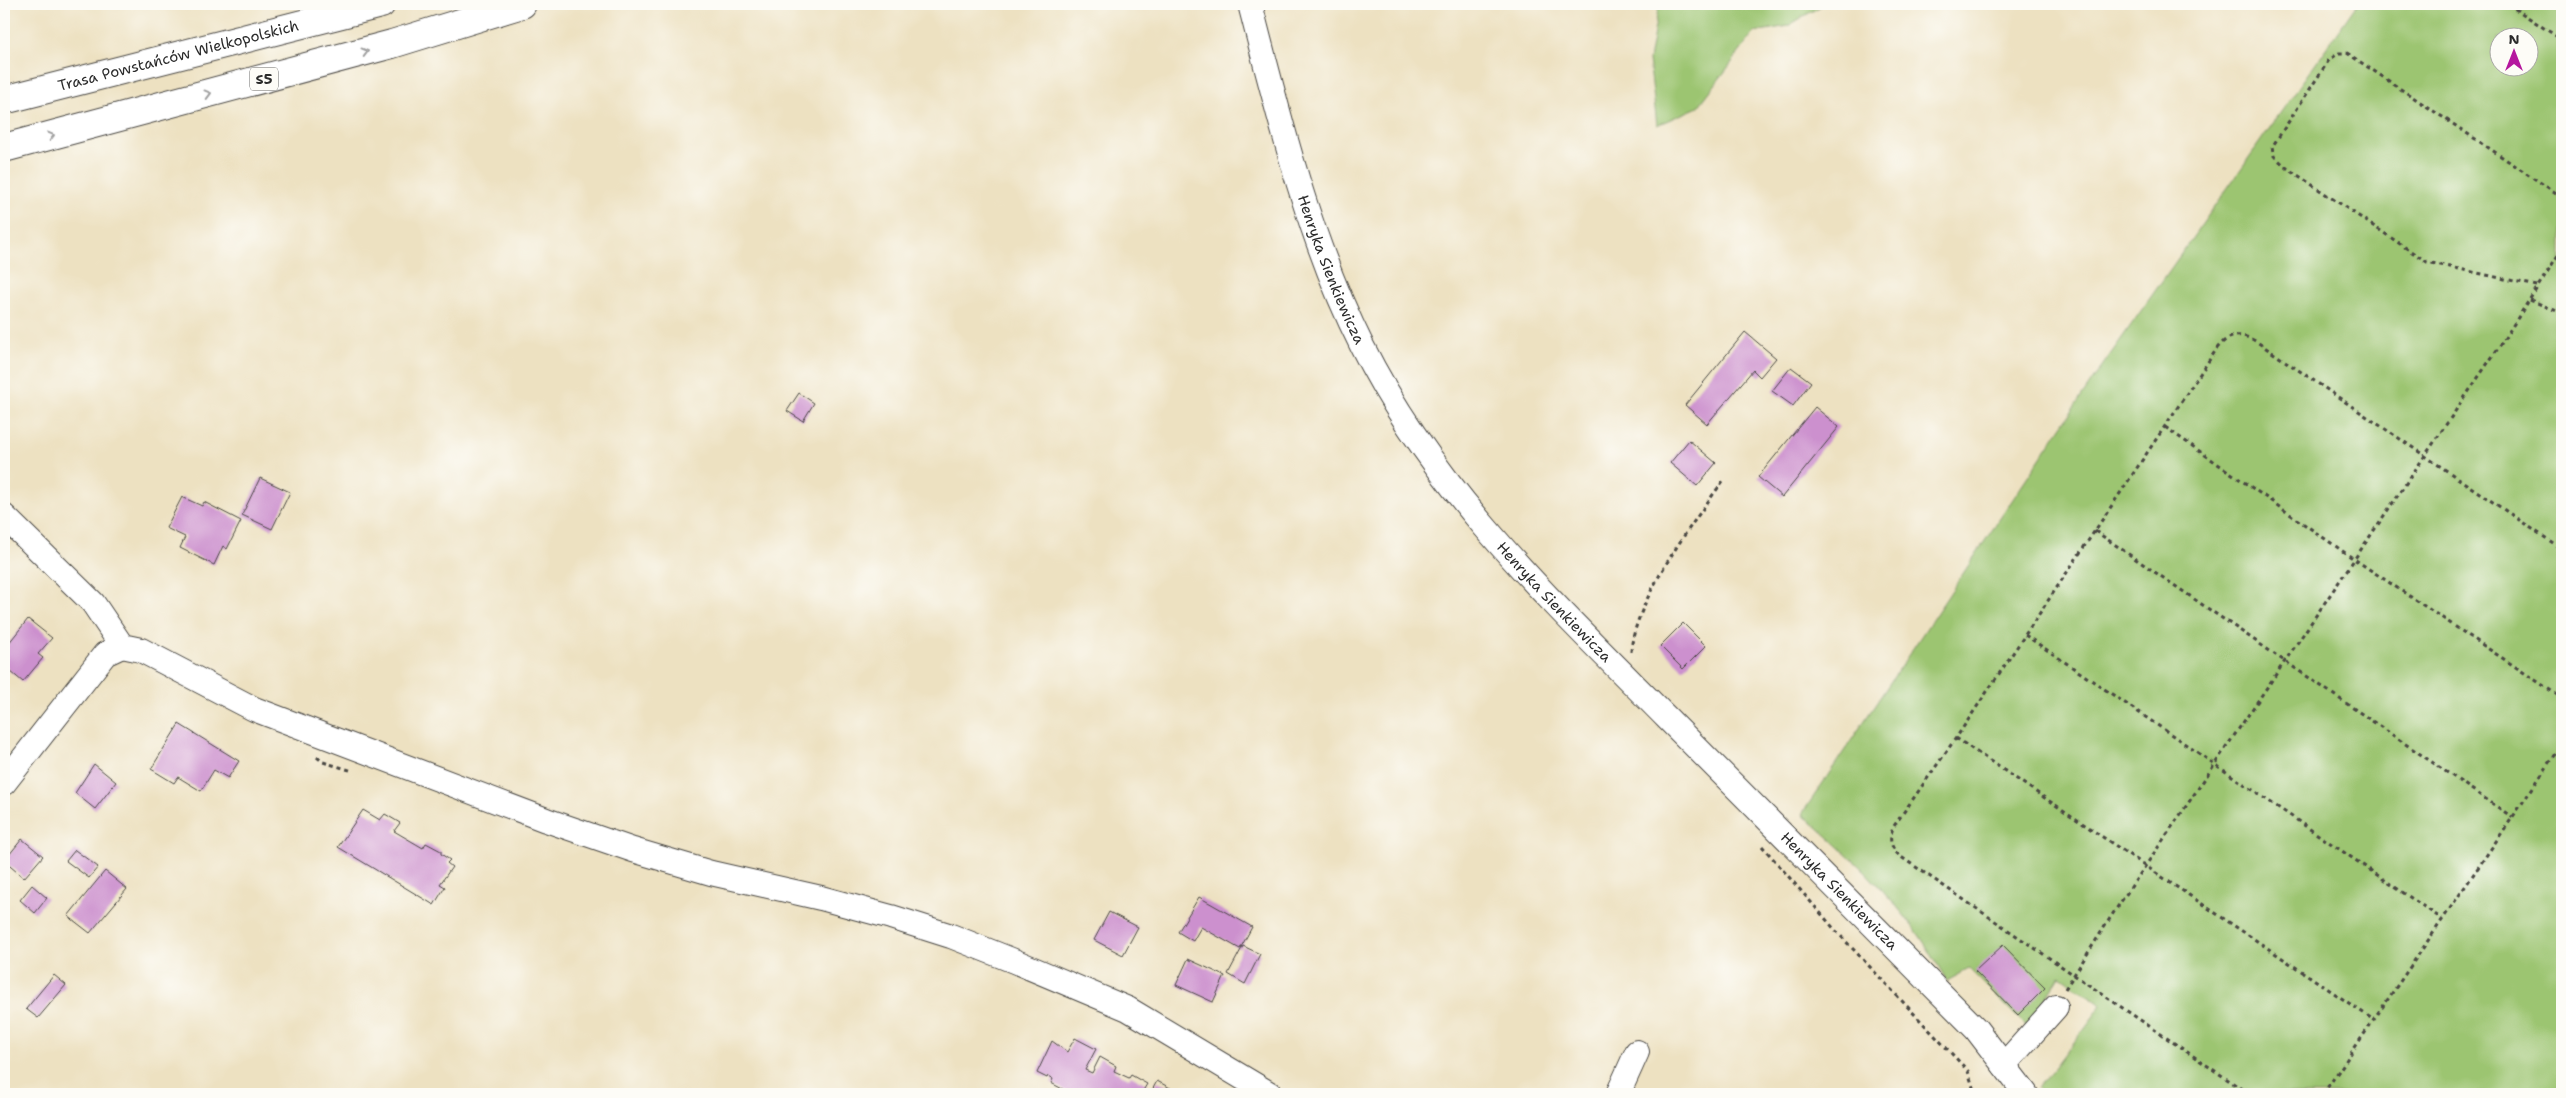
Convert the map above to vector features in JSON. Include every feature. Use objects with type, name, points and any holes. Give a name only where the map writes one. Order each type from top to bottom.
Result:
[{"type":"highway","name":"Trasa Powstańców Wielkopolskich","points":[[4,100],[381,4]]},
{"type":"highway","name":"S5","points":[[4,148],[392,44],[522,4]]},
{"type":"street","name":"Henryka Sienkiewicza","points":[[1250,4],[1300,190],[1318,241],[1362,345],[1391,398],[1450,486],[1521,568],[1629,680],[1976,1029],[2026,1094]]},
{"type":"street","points":[[4,516],[93,603],[122,646]]},
{"type":"street","points":[[4,783],[105,654],[122,646],[142,650],[254,710],[555,823],[633,850],[711,873],[821,898],[891,917],[1005,957],[1128,1009],[1268,1094]]},
{"type":"street","points":[[2004,1065],[2056,1007]]},
{"type":"street","points":[[1618,1094],[1637,1052]]},
{"type":"path","points":[[2508,4],[2562,40]]},
{"type":"path","points":[[2537,286],[2427,262],[2287,168],[2274,156],[2272,147],[2330,60],[2339,53],[2347,53],[2562,197]]},
{"type":"path","points":[[2056,1007],[2073,973],[2530,300],[2537,286],[2562,249]]},
{"type":"path","points":[[2530,300],[2562,313]]},
{"type":"path","points":[[2249,1094],[1893,851],[1891,836],[1894,826],[2221,344],[2232,336],[2242,335],[2260,344],[2562,549]]},
{"type":"path","points":[[2165,427],[2354,559],[2562,698]]},
{"type":"path","points":[[1629,680],[1631,645],[1642,614],[1665,565],[1723,481]]},
{"type":"path","points":[[2095,531],[2512,817]]},
{"type":"path","points":[[2025,635],[2216,763],[2442,919]]},
{"type":"path","points":[[1956,737],[2374,1020]]},
{"type":"path","points":[[2323,1094],[2562,745]]},
{"type":"green space","points":[[1659,4],[1824,4],[1788,26],[1755,32],[1698,107],[1657,125],[1649,60]]},
{"type":"green space","points":[[2357,4],[2562,4],[2562,1094],[2043,1094],[2037,1088],[2102,1005],[2060,976],[2027,1027],[1969,969],[1947,981],[1923,940],[1893,902],[1849,856],[1802,814],[2098,372]]},
{"type":"building","points":[[1745,332],[1776,358],[1760,377],[1753,370],[1707,424],[1685,405]]},
{"type":"building","points":[[1791,367],[1811,382],[1793,406],[1772,391]]},
{"type":"building","points":[[799,393],[814,403],[803,421],[787,411]]},
{"type":"building","points":[[1815,407],[1839,427],[1782,497],[1758,477]]},
{"type":"building","points":[[1689,440],[1716,463],[1697,486],[1670,463]]},
{"type":"building","points":[[260,478],[290,492],[272,529],[242,515]]},
{"type":"building","points":[[182,497],[202,506],[204,502],[241,521],[227,549],[223,546],[214,565],[180,548],[185,537],[166,528]]},
{"type":"building","points":[[28,619],[52,638],[38,654],[43,658],[23,682],[4,666],[4,649]]},
{"type":"building","points":[[1683,623],[1706,646],[1683,669],[1660,646]]},
{"type":"building","points":[[179,724],[239,761],[228,778],[214,770],[201,791],[178,777],[174,783],[151,769]]},
{"type":"building","points":[[94,764],[116,782],[95,809],[75,793]]},
{"type":"building","points":[[363,810],[380,820],[385,814],[400,823],[394,831],[423,848],[426,843],[441,851],[441,854],[450,860],[447,863],[452,867],[440,884],[445,887],[434,905],[338,847]]},
{"type":"building","points":[[22,839],[43,856],[24,878],[4,861]]},
{"type":"building","points":[[75,850],[98,867],[89,878],[66,861]]},
{"type":"building","points":[[105,871],[127,889],[90,933],[68,916]]},
{"type":"building","points":[[32,885],[47,898],[35,913],[20,900]]},
{"type":"building","points":[[1199,897],[1252,927],[1240,949],[1201,927],[1193,941],[1178,932]]},
{"type":"building","points":[[1109,912],[1138,927],[1123,955],[1094,940]]},
{"type":"building","points":[[2003,945],[2045,988],[2018,1015],[1975,971]]},
{"type":"building","points":[[1243,946],[1260,954],[1245,984],[1228,974]]},
{"type":"building","points":[[1188,959],[1225,976],[1213,1002],[1176,985]]},
{"type":"building","points":[[54,975],[66,985],[38,1018],[26,1009]]},
{"type":"building","points":[[1075,1038],[1096,1049],[1085,1070],[1092,1073],[1100,1057],[1116,1066],[1114,1071],[1129,1078],[1131,1075],[1147,1084],[1141,1094],[1072,1094],[1051,1083],[1053,1079],[1048,1076],[1047,1078],[1037,1073],[1052,1041],[1067,1052]]},
{"type":"building","points":[[1157,1081],[1178,1092],[1177,1094],[1150,1094]]}]
